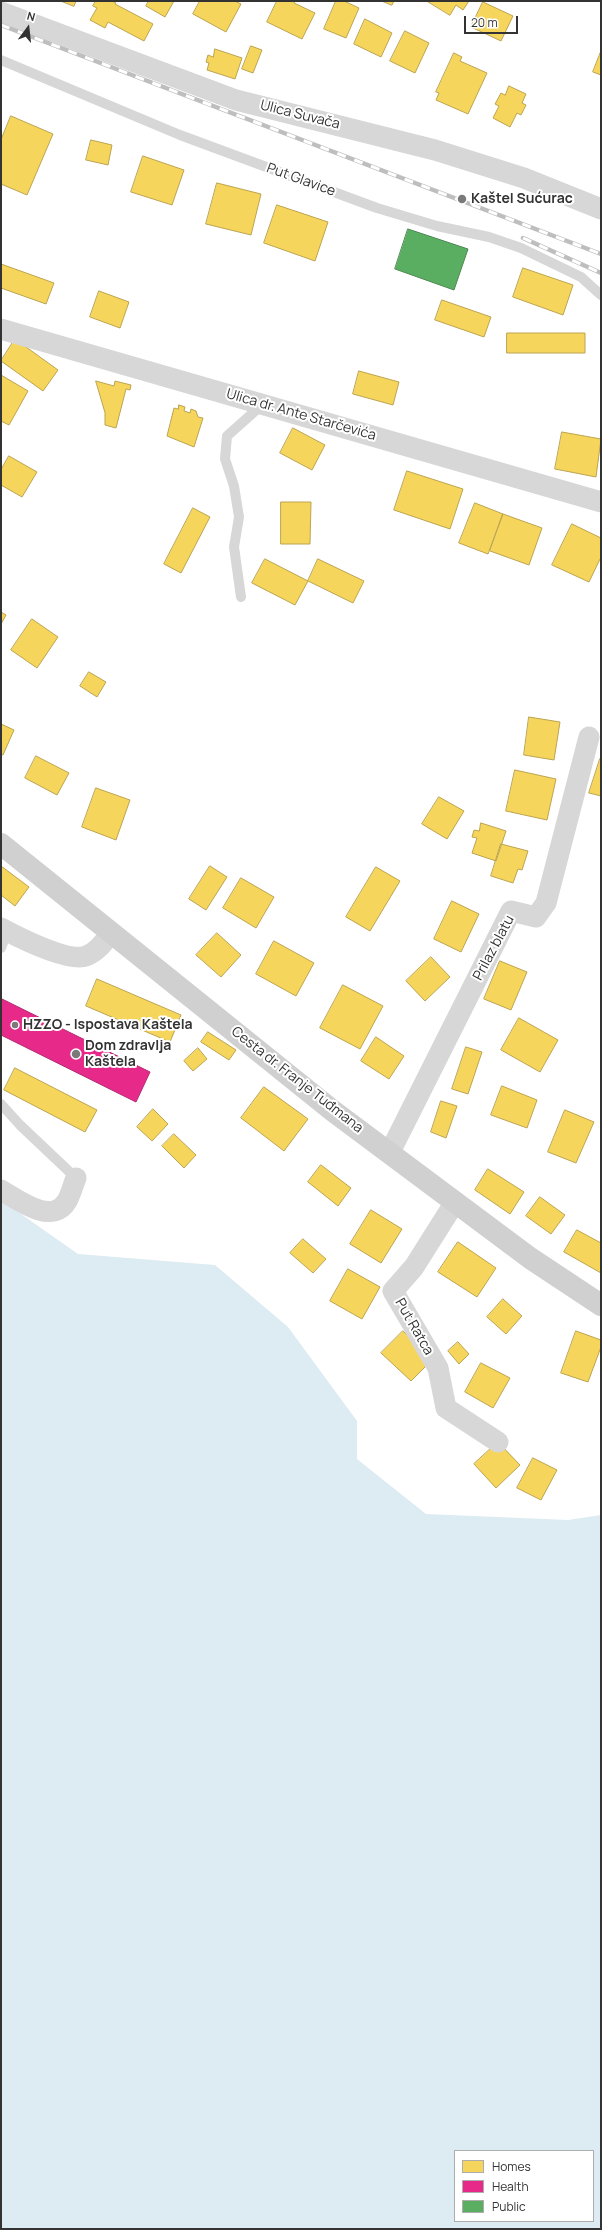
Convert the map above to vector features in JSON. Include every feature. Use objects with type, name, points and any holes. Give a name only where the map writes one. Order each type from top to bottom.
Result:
[{"type":"main road","name":"Cesta dr. Franje Tuđmana","points":[[1,844],[333,1111],[390,1152],[530,1258],[601,1305]]},
{"type":"street","name":"Ulica Suvača","points":[[1,12],[236,100],[435,150],[524,178],[601,209]]},
{"type":"street","name":"Ulica dr. Ante Starčevića","points":[[1,329],[601,502]]},
{"type":"street","name":"Prilaz blatu","points":[[390,1152],[511,911],[536,917],[546,903],[588,737]]},
{"type":"street","points":[[3,936],[69,956],[84,957],[95,952],[111,933]]},
{"type":"street","points":[[1,1190],[43,1212],[58,1209],[66,1202],[76,1178]]},
{"type":"street","name":"Put Ratca","points":[[455,1202],[414,1267],[393,1291],[438,1368],[446,1408],[498,1442]]},
{"type":"lane","name":"Put Glavice","points":[[1,60],[180,135],[377,208],[437,226],[489,237],[521,248],[581,277],[601,295]]},
{"type":"lane","points":[[241,597],[234,547],[240,517],[234,486],[225,460],[227,436],[263,404]]},
{"type":"lane","points":[[1,1104],[20,1126],[76,1178]]},
{"type":"shaded area","points":[[1,1200],[78,1254],[215,1265],[288,1327],[357,1421],[357,1459],[426,1514],[568,1520],[601,1515],[601,2229],[1,2229]]},
{"type":"building: Homes","points":[[61,1],[76,1],[74,6]]},
{"type":"building: Homes","points":[[96,1],[112,1],[153,24],[144,41],[108,22],[105,28],[90,20],[97,8],[93,6]]},
{"type":"building: Homes","points":[[149,1],[174,1],[165,17],[146,6]]},
{"type":"building: Homes","points":[[200,1],[235,1],[241,4],[226,32],[193,14]]},
{"type":"building: Homes","points":[[277,1],[295,1],[294,3],[315,13],[302,39],[267,22]]},
{"type":"building: Homes","points":[[336,1],[344,1],[359,8],[346,38],[324,29]]},
{"type":"building: Homes","points":[[382,1],[394,1],[392,5]]},
{"type":"building: Homes","points":[[427,1],[469,1],[463,10],[456,5],[450,15]]},
{"type":"building: Homes","points":[[483,2],[513,16],[501,41],[471,27]]},
{"type":"building: Homes","points":[[365,19],[392,33],[381,57],[354,44]]},
{"type":"building: Homes","points":[[405,31],[429,43],[415,73],[390,61]]},
{"type":"building: Homes","points":[[251,46],[262,50],[253,73],[242,69]]},
{"type":"building: Homes","points":[[215,49],[242,58],[235,79],[207,70],[209,63],[206,62],[208,55],[213,57]]},
{"type":"building: Homes","points":[[601,51],[601,75],[593,72]]},
{"type":"building: Homes","points":[[454,53],[462,57],[460,61],[487,73],[468,114],[436,100],[439,93],[436,92]]},
{"type":"building: Homes","points":[[509,86],[526,94],[522,103],[526,105],[521,115],[517,113],[510,127],[493,118],[499,106],[495,104],[501,93],[505,95]]},
{"type":"building: Homes","points":[[11,116],[53,134],[27,195],[1,184],[1,140]]},
{"type":"building: Homes","points":[[91,140],[112,145],[108,165],[86,160]]},
{"type":"building: Homes","points":[[143,156],[184,170],[172,205],[131,192]]},
{"type":"building: Homes","points":[[217,183],[261,194],[251,235],[206,224]]},
{"type":"building: Homes","points":[[277,205],[328,222],[315,261],[264,243]]},
{"type":"building: Homes","points":[[1,264],[54,283],[46,304],[1,288]]},
{"type":"building: Homes","points":[[523,268],[573,285],[563,315],[513,297]]},
{"type":"building: Homes","points":[[99,291],[129,302],[120,328],[90,317]]},
{"type":"building: Homes","points":[[442,300],[491,317],[484,337],[435,320]]},
{"type":"building: Homes","points":[[507,333],[585,333],[585,353],[507,353]]},
{"type":"building: Homes","points":[[15,339],[58,370],[43,391],[1,361]]},
{"type":"building: Homes","points":[[359,371],[399,382],[393,405],[353,394]]},
{"type":"building: Homes","points":[[1,375],[28,391],[9,425],[1,421]]},
{"type":"building: Homes","points":[[96,381],[114,386],[115,381],[131,385],[130,390],[126,389],[116,428],[105,425],[105,413]]},
{"type":"building: Homes","points":[[179,405],[185,407],[184,411],[190,413],[191,409],[196,411],[198,417],[203,418],[194,447],[167,436],[174,408],[178,409]]},
{"type":"building: Homes","points":[[293,428],[325,445],[312,470],[280,453]]},
{"type":"building: Homes","points":[[562,432],[601,439],[596,477],[555,469]]},
{"type":"building: Homes","points":[[9,456],[37,472],[22,497],[1,485],[1,470]]},
{"type":"building: Homes","points":[[407,471],[463,489],[450,529],[394,510]]},
{"type":"building: Homes","points":[[281,502],[311,502],[310,544],[281,544]]},
{"type":"building: Homes","points":[[475,503],[503,514],[488,554],[459,543]]},
{"type":"building: Homes","points":[[193,508],[210,517],[181,573],[164,564]]},
{"type":"building: Homes","points":[[503,514],[542,528],[529,565],[490,551]]},
{"type":"building: Homes","points":[[572,524],[601,538],[601,557],[589,582],[552,565]]},
{"type":"building: Homes","points":[[265,559],[308,581],[295,605],[252,583]]},
{"type":"building: Homes","points":[[318,559],[364,581],[353,603],[308,581]]},
{"type":"building: Homes","points":[[1,612],[6,615],[1,624]]},
{"type":"building: Homes","points":[[32,619],[58,637],[37,668],[11,650]]},
{"type":"building: Homes","points":[[89,672],[106,682],[97,697],[80,686]]},
{"type":"building: Homes","points":[[529,717],[560,722],[554,760],[524,755]]},
{"type":"building: Homes","points":[[1,724],[14,730],[3,755],[1,754]]},
{"type":"building: Homes","points":[[36,756],[69,773],[57,795],[25,778]]},
{"type":"building: Homes","points":[[600,759],[601,760],[601,796],[589,793]]},
{"type":"building: Homes","points":[[515,770],[556,779],[547,820],[506,811]]},
{"type":"building: Homes","points":[[96,788],[130,800],[116,840],[82,827]]},
{"type":"building: Homes","points":[[439,797],[464,811],[447,839],[422,824]]},
{"type":"building: Homes","points":[[481,823],[506,831],[496,861],[472,853],[477,838],[472,837],[474,830],[479,831]]},
{"type":"building: Homes","points":[[501,844],[528,851],[522,870],[518,869],[513,883],[491,876]]},
{"type":"building: Homes","points":[[1,866],[29,887],[15,906],[1,895]]},
{"type":"building: Homes","points":[[210,866],[227,877],[206,910],[189,899]]},
{"type":"building: Homes","points":[[376,867],[400,881],[370,931],[346,917]]},
{"type":"building: Homes","points":[[241,878],[274,897],[256,928],[223,908]]},
{"type":"building: Homes","points":[[452,901],[479,914],[461,952],[434,939]]},
{"type":"building: Homes","points":[[217,933],[241,955],[221,977],[196,955]]},
{"type":"building: Homes","points":[[274,941],[314,963],[296,996],[256,974]]},
{"type":"building: Homes","points":[[431,957],[450,977],[425,1001],[406,981]]},
{"type":"building: Homes","points":[[500,961],[527,972],[511,1010],[484,999]]},
{"type":"building: Homes","points":[[97,979],[181,1015],[170,1042],[86,1006]]},
{"type":"building: Homes","points":[[343,985],[383,1006],[360,1049],[320,1028]]},
{"type":"building: Homes","points":[[519,1018],[558,1040],[540,1072],[501,1050]]},
{"type":"building: Homes","points":[[208,1032],[236,1050],[229,1060],[201,1042]]},
{"type":"building: Homes","points":[[376,1037],[404,1056],[389,1079],[361,1061]]},
{"type":"building: Homes","points":[[466,1047],[482,1052],[468,1094],[452,1089]]},
{"type":"building: Homes","points":[[198,1048],[207,1059],[193,1071],[184,1061]]},
{"type":"building: Homes","points":[[15,1068],[97,1110],[85,1132],[4,1090]]},
{"type":"building: Homes","points":[[502,1086],[537,1100],[527,1128],[491,1115]]},
{"type":"building: Homes","points":[[264,1087],[308,1119],[284,1151],[241,1118]]},
{"type":"building: Homes","points":[[441,1101],[457,1106],[446,1138],[431,1132]]},
{"type":"building: Homes","points":[[153,1109],[168,1124],[152,1141],[137,1127]]},
{"type":"building: Homes","points":[[565,1110],[594,1122],[576,1163],[548,1152]]},
{"type":"building: Homes","points":[[174,1134],[196,1155],[184,1168],[162,1146]]},
{"type":"building: Homes","points":[[321,1165],[351,1188],[338,1206],[308,1182]]},
{"type":"building: Homes","points":[[488,1169],[524,1192],[510,1214],[475,1190]]},
{"type":"building: Homes","points":[[540,1197],[565,1215],[551,1234],[526,1216]]},
{"type":"building: Homes","points":[[371,1210],[402,1229],[381,1263],[350,1244]]},
{"type":"building: Homes","points":[[577,1230],[601,1243],[601,1273],[564,1252]]},
{"type":"building: Homes","points":[[303,1239],[326,1259],[313,1273],[290,1253]]},
{"type":"building: Homes","points":[[458,1242],[496,1268],[477,1297],[438,1272]]},
{"type":"building: Homes","points":[[348,1269],[380,1287],[362,1319],[330,1301]]},
{"type":"building: Homes","points":[[503,1299],[522,1316],[506,1334],[487,1317]]},
{"type":"building: Homes","points":[[403,1331],[433,1359],[411,1381],[381,1353]]},
{"type":"building: Homes","points":[[576,1331],[601,1340],[601,1347],[588,1382],[561,1373]]},
{"type":"building: Homes","points":[[458,1342],[469,1354],[459,1364],[448,1351]]},
{"type":"building: Homes","points":[[481,1363],[510,1378],[493,1408],[465,1392]]},
{"type":"building: Homes","points":[[498,1442],[520,1465],[496,1488],[474,1464]]},
{"type":"building: Homes","points":[[533,1458],[557,1470],[541,1500],[517,1488]]},
{"type":"building: Health","name":"Dom zdravlja Kaštela","points":[[2,999],[150,1072],[136,1102],[1,1035]]},
{"type":"building: Public","points":[[408,229],[468,249],[454,290],[395,269]]},
{"type":"railway","points":[[1,25],[601,254]]},
{"type":"railway","points":[[523,238],[601,273]]},
{"type":"place","name":"Kaštel Sućurac","points":[[462,199]]},
{"type":"place","name":"HZZO - Ispostava Kaštela","points":[[15,1025]]},
{"type":"place","name":"Dom zdravlja Kaštela","points":[[76,1054]]}]
